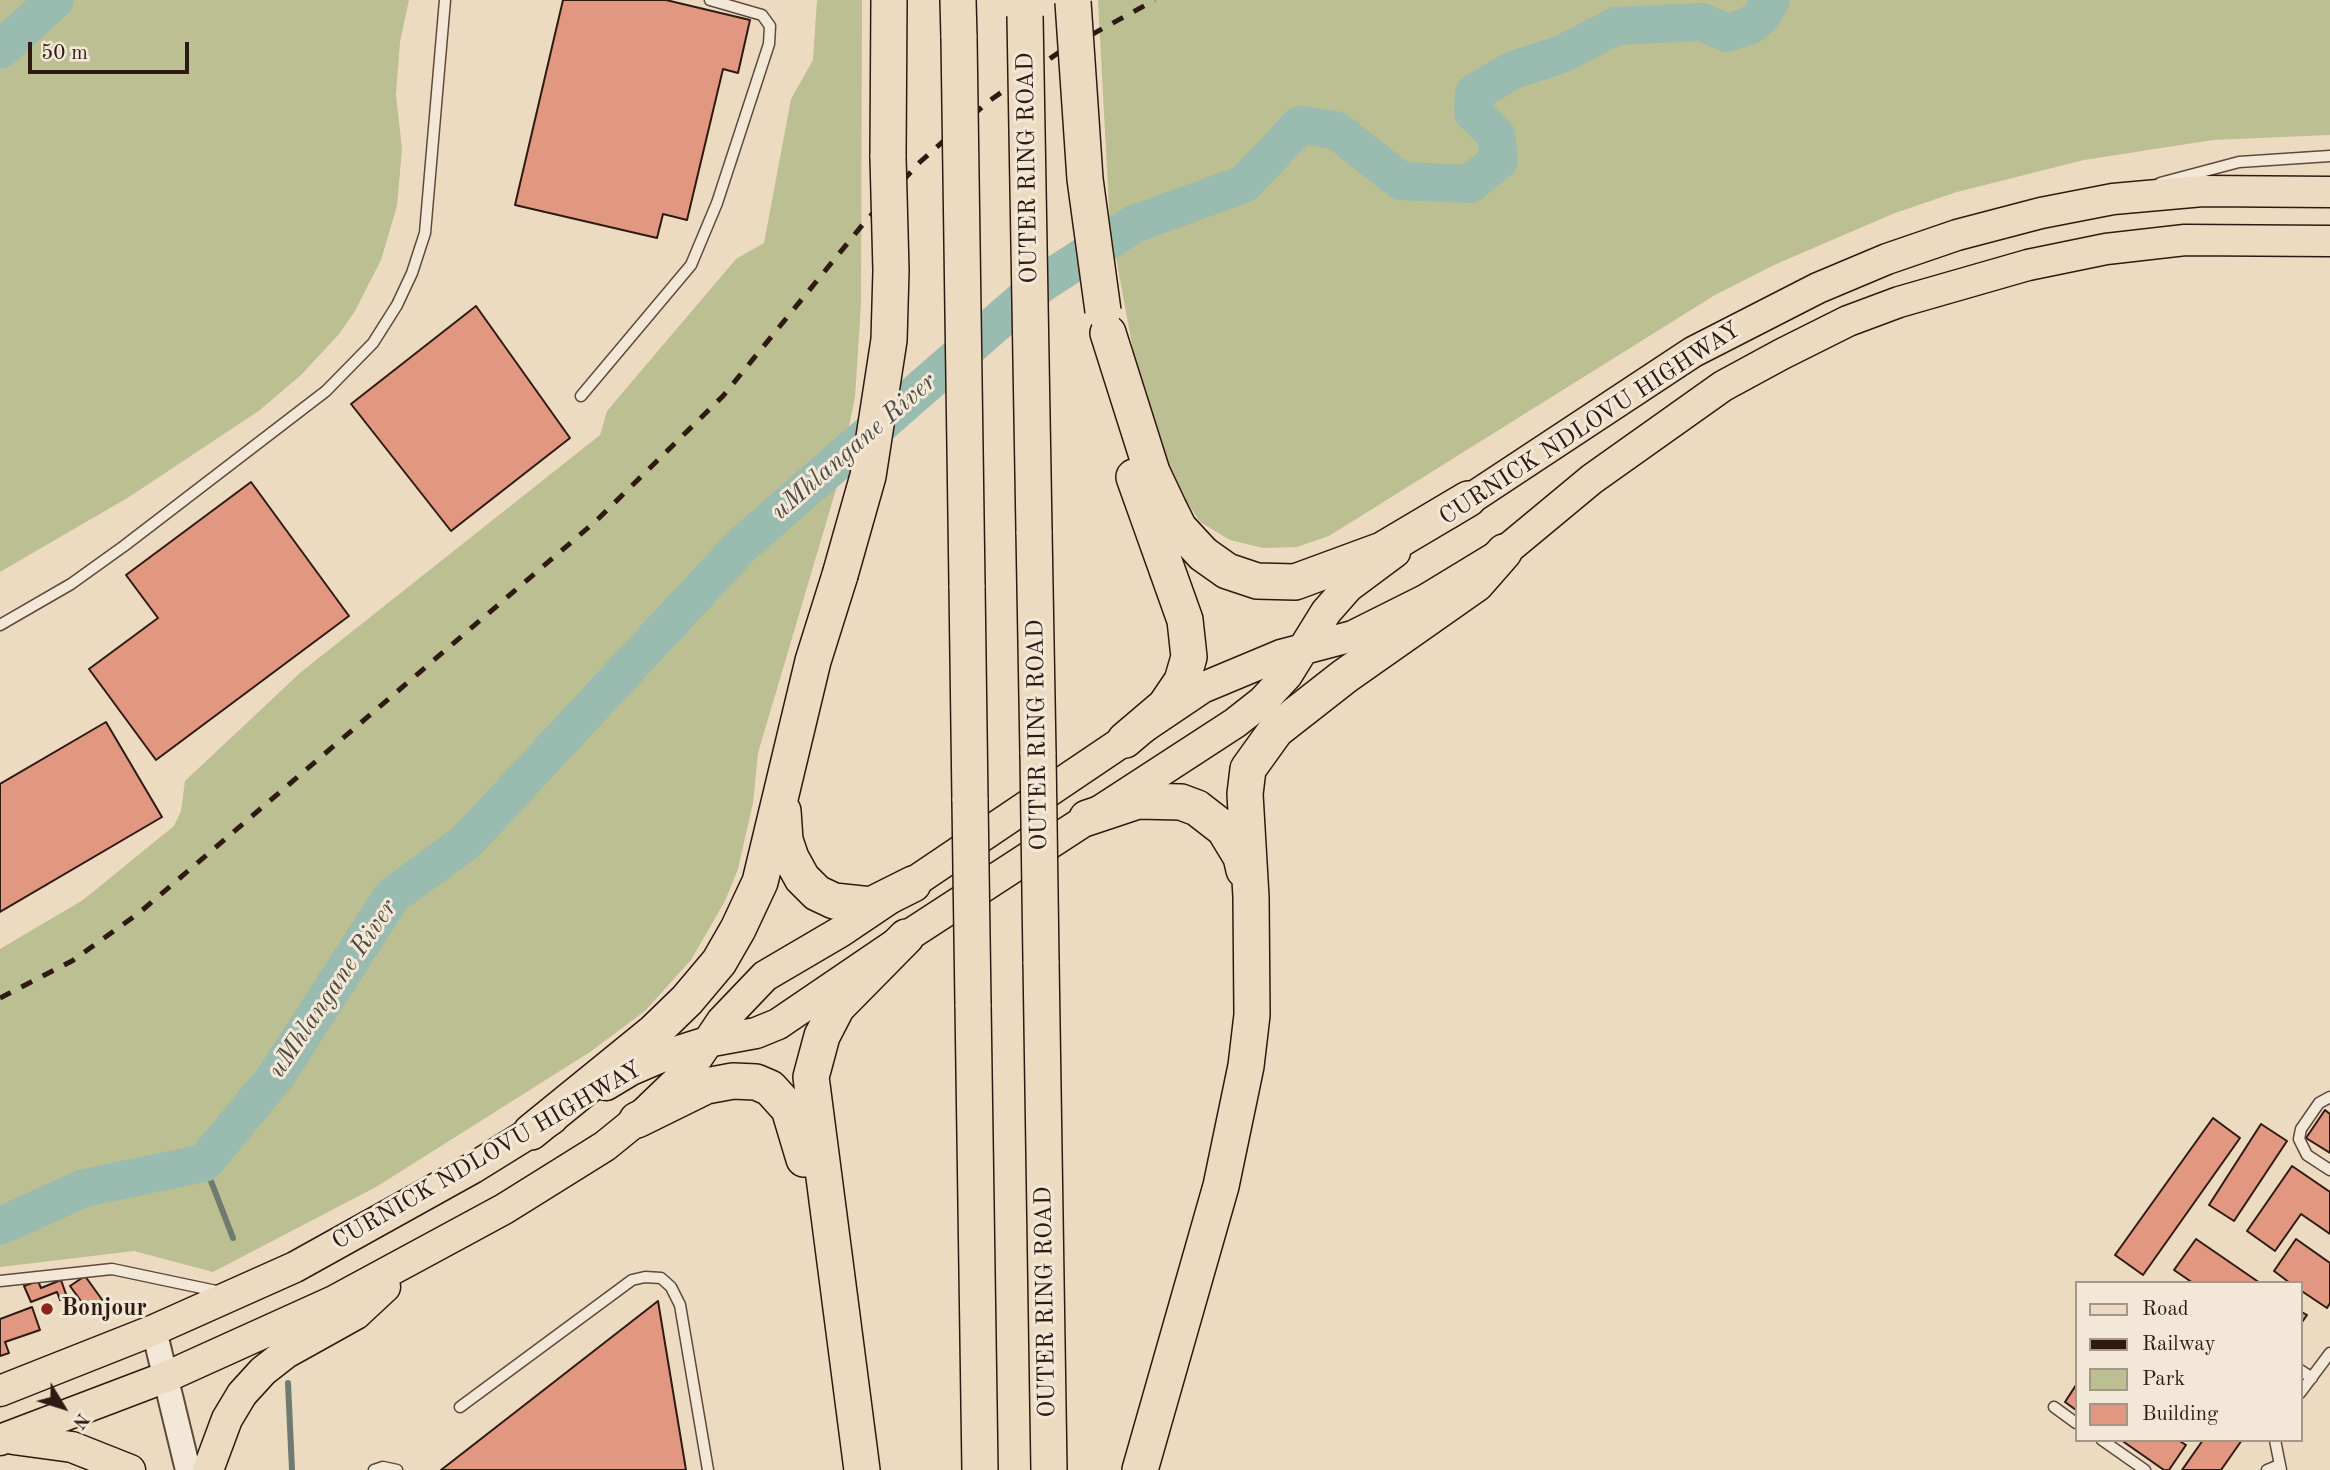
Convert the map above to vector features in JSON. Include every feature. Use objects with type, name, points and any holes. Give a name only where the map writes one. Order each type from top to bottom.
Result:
[{"type":"highway","points":[[531,1132],[653,1032],[687,1000],[719,962],[760,883],[813,662],[868,476],[889,340],[889,0]]},
{"type":"highway","points":[[958,0],[980,1470]]},
{"type":"highway","points":[[1073,1],[1085,180],[1106,322],[1138,492],[1189,637],[1189,657],[1182,681],[1165,706],[1125,740]]},
{"type":"highway","name":"OUTER RING ROAD","points":[[1025,8],[1049,1470]]},
{"type":"highway","points":[[1106,322],[1152,472],[1169,508],[1179,528],[1203,554],[1227,571],[1275,583],[1306,579],[1382,550],[1468,499]]},
{"type":"highway","points":[[1140,1470],[1237,1123],[1252,1015],[1251,897],[1245,794],[1248,769],[1260,748],[1306,705],[1476,584],[1504,552]]},
{"type":"highway","points":[[782,797],[785,840],[791,858],[802,878],[817,893],[834,901],[871,905],[913,884]]},
{"type":"highway","points":[[1087,818],[1138,801],[1181,802],[1197,808],[1224,830],[1232,842],[1241,857],[1251,897]]},
{"type":"highway","points":[[862,1470],[811,1077],[822,1036],[837,1007],[906,937]]},
{"type":"highway","points":[[638,1120],[706,1086],[733,1081],[756,1082],[779,1096],[789,1109],[802,1144],[816,1240],[853,1391]]},
{"type":"main road","name":"CURNICK NDLOVU HIGHWAY","points":[[0,1391],[154,1330],[306,1261],[473,1168],[631,1070],[707,1042],[756,1033],[778,1024],[1254,709],[1286,675],[1325,612],[1348,587],[1468,499],[1693,352],[1818,288],[1958,235],[2041,213],[2113,199],[2203,191],[2330,192]]},
{"type":"main road","name":"CURNICK NDLOVU HIGHWAY","points":[[4,1439],[166,1377],[334,1301],[416,1259],[583,1160],[638,1120],[689,1070],[707,1042],[743,997],[765,976],[913,884],[1202,688],[1247,667],[1353,636],[1425,600],[1504,552],[1592,479],[1723,386],[1861,316],[1953,285],[2106,249],[2185,240],[2330,241]]},
{"type":"main road","points":[[208,1470],[227,1419],[242,1394],[262,1371],[286,1353],[356,1314],[416,1259]]},
{"type":"main road","points":[[4,1439],[72,1447],[130,1470]]},
{"type":"street","points":[[154,1330],[188,1470]]},
{"type":"lane","points":[[0,625],[71,584],[124,546],[326,391],[373,343],[407,284],[425,233],[445,0]]},
{"type":"lane","points":[[581,396],[691,265],[717,203],[769,44],[770,26],[762,15],[710,0]]},
{"type":"lane","points":[[2113,199],[2168,179],[2239,162],[2330,156]]},
{"type":"lane","points":[[2330,1097],[2319,1102],[2301,1129],[2299,1139],[2307,1155],[2330,1170]]},
{"type":"lane","points":[[0,1281],[112,1269],[188,1283],[231,1296]]},
{"type":"lane","points":[[460,1407],[632,1280],[661,1278],[671,1287],[680,1305],[708,1470]]},
{"type":"lane","points":[[2302,1390],[2330,1353]]},
{"type":"lane","points":[[2302,1371],[2312,1378]]},
{"type":"lane","points":[[2054,1408],[2074,1422]]},
{"type":"lane","points":[[2105,1442],[2145,1470]]},
{"type":"lane","points":[[2267,1470],[2280,1467],[2275,1442]]},
{"type":"lane","points":[[374,1470],[397,1470]]},
{"type":"green space","points":[[0,0],[409,0],[400,42],[396,95],[402,149],[397,206],[381,260],[355,311],[339,334],[301,375],[260,410],[129,497],[0,572]]},
{"type":"green space","points":[[817,0],[862,0],[861,305],[855,397],[837,486],[758,753],[753,803],[738,869],[725,901],[691,960],[645,1011],[590,1052],[376,1187],[213,1272],[134,1251],[0,1267],[0,949],[83,900],[174,826],[181,811],[185,781],[301,672],[600,435],[607,411],[736,259],[764,243],[791,99],[813,60]]},
{"type":"green space","points":[[1098,0],[2330,0],[2330,135],[2213,140],[2084,160],[1957,192],[1895,213],[1774,265],[1715,295],[1329,536],[1297,547],[1263,548],[1230,540],[1200,522],[1178,488],[1151,419],[1134,355],[1110,226]]},
{"type":"building","points":[[563,0],[666,0],[750,20],[738,73],[723,69],[687,220],[663,214],[657,238],[515,205]]},
{"type":"building","points":[[476,306],[570,438],[451,531],[351,404]]},
{"type":"building","points":[[251,482],[349,616],[156,760],[89,669],[158,618],[126,575]]},
{"type":"building","points":[[106,722],[162,817],[0,912],[0,784]]},
{"type":"building","points":[[2325,1110],[2330,1114],[2330,1153],[2306,1138]]},
{"type":"building","points":[[2213,1118],[2240,1138],[2143,1275],[2115,1255]]},
{"type":"building","points":[[2261,1124],[2287,1141],[2234,1221],[2209,1205]]},
{"type":"building","points":[[2292,1166],[2330,1192],[2330,1234],[2301,1214],[2275,1251],[2247,1231]]},
{"type":"building","points":[[2196,1239],[2257,1281],[2190,1281],[2174,1270]]},
{"type":"building","points":[[2296,1239],[2330,1263],[2330,1303],[2327,1308],[2302,1291],[2302,1281],[2287,1281],[2274,1271]]},
{"type":"building","points":[[85,1276],[103,1301],[89,1312],[70,1286]]},
{"type":"building","points":[[61,1280],[67,1297],[60,1300],[57,1292],[31,1302],[24,1286],[38,1281],[41,1288]]},
{"type":"building","points":[[658,1301],[686,1470],[441,1470]]},
{"type":"building","points":[[32,1307],[40,1330],[5,1342],[9,1353],[0,1356],[0,1319]]},
{"type":"building","points":[[2074,1388],[2074,1409],[2065,1402]]},
{"type":"building","points":[[2124,1442],[2181,1442],[2186,1445],[2169,1470],[2164,1470]]},
{"type":"building","points":[[2202,1442],[2241,1442],[2221,1470],[2182,1470]]},
{"type":"waterway","name":"uMhlangane River","points":[[0,50],[55,0]]},
{"type":"waterway","name":"uMhlangane River","points":[[0,1226],[84,1188],[204,1163],[276,1076],[392,896],[466,842],[742,545],[1041,284],[1134,224],[1244,184],[1300,125],[1336,130],[1401,181],[1470,184],[1499,160],[1496,135],[1473,112],[1474,93],[1513,70],[1562,54],[1616,26],[1702,22],[1727,33],[1751,25],[1761,16],[1771,0]]},
{"type":"waterway","points":[[204,1163],[233,1238]]},
{"type":"waterway","points":[[288,1383],[292,1470]]},
{"type":"railway","points":[[0,998],[72,961],[139,913],[596,521],[723,396],[864,223],[920,162],[989,101],[1058,53],[1155,0]]},
{"type":"place","name":"Bonjour","points":[[47,1309]]}]
